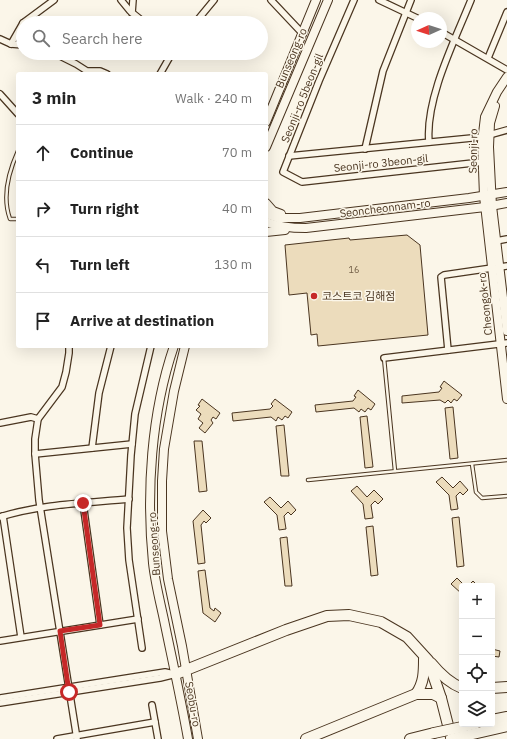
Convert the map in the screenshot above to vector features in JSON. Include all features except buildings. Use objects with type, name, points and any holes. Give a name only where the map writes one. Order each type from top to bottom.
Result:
[{"type":"highway","points":[[181,672],[286,630],[328,616],[349,615],[381,622],[407,637],[440,674],[459,687]]},
{"type":"highway","points":[[416,694],[424,679],[426,657]]},
{"type":"highway","points":[[426,657],[441,698],[451,739],[470,727]]},
{"type":"highway","points":[[495,688],[507,687]]},
{"type":"highway","points":[[306,739],[416,694],[433,694],[441,698]]},
{"type":"highway","points":[[495,719],[507,717]]},
{"type":"highway","points":[[410,739],[434,733],[507,726]]},
{"type":"main road","name":"Bunseong-ro","points":[[268,117],[316,0]]},
{"type":"main road","name":"Bunseong-ro","points":[[268,142],[328,0]]},
{"type":"main road","name":"Seonji-ro","points":[[488,195],[489,147],[486,136],[485,117],[497,92],[507,77]]},
{"type":"main road","name":"Seonji-ro","points":[[489,206],[482,162],[486,136],[490,123],[497,102],[507,85]]},
{"type":"main road","name":"Seoncheonnam-ro","points":[[268,215],[278,218],[293,218],[507,192]]},
{"type":"main road","name":"Seoncheonnam-ro","points":[[268,223],[291,228],[306,228],[507,203]]},
{"type":"main road","points":[[268,205],[273,211],[293,218]]},
{"type":"main road","name":"Cheongok-ro","points":[[489,206],[500,267],[507,331]]},
{"type":"main road","name":"Cheongok-ro","points":[[489,206],[500,267],[507,399]]},
{"type":"main road","points":[[268,232],[306,228]]},
{"type":"main road","name":"Bunseong-ro","points":[[173,348],[168,364],[160,401],[153,450],[150,496],[153,564],[198,739]]},
{"type":"main road","name":"Bunseong-ro","points":[[181,672],[162,531],[162,488],[164,448],[168,419],[178,370],[184,348]]},
{"type":"main road","name":"Seobu-ro","points":[[181,672],[188,739]]},
{"type":"street","points":[[32,16],[54,0]]},
{"type":"street","points":[[121,0],[136,16]]},
{"type":"street","points":[[132,13],[134,0]]},
{"type":"street","points":[[201,16],[214,0]]},
{"type":"street","points":[[271,0],[303,34]]},
{"type":"street","name":"Seonji-ro 5beon-gil","points":[[354,0],[319,81],[290,156],[486,136],[507,130]]},
{"type":"street","points":[[379,0],[411,15]]},
{"type":"street","points":[[365,149],[383,71],[411,0]]},
{"type":"street","points":[[429,142],[428,130],[436,87],[471,0]]},
{"type":"street","points":[[488,58],[507,12]]},
{"type":"street","points":[[11,44],[16,35]]},
{"type":"street","points":[[447,35],[507,70]]},
{"type":"street","points":[[0,39],[11,44],[16,44]]},
{"type":"street","points":[[68,60],[87,71],[102,72]]},
{"type":"street","points":[[161,72],[168,60]]},
{"type":"street","points":[[0,94],[16,112]]},
{"type":"street","name":"Seonji-ro 3beon-gil","points":[[290,156],[283,172],[302,182],[482,162]]},
{"type":"street","points":[[496,241],[507,238]]},
{"type":"street","points":[[448,350],[441,277],[444,275],[500,267]]},
{"type":"street","points":[[384,358],[504,343]]},
{"type":"street","points":[[69,348],[62,388],[38,419],[35,439],[35,454],[40,508],[77,737]]},
{"type":"street","points":[[92,448],[100,393],[111,348]]},
{"type":"street","points":[[142,648],[129,560],[127,528],[135,414],[151,348]]},
{"type":"street","points":[[0,423],[31,417],[38,419]]},
{"type":"street","points":[[35,454],[132,444]]},
{"type":"street","points":[[21,637],[1,517],[21,511],[40,508],[129,499]]},
{"type":"street","points":[[83,503],[100,625]]},
{"type":"street","points":[[0,641],[138,619]]},
{"type":"street","points":[[0,704],[165,672],[181,672]]},
{"type":"street","points":[[0,698],[69,690]]},
{"type":"street","points":[[152,705],[158,739]]},
{"type":"street","points":[[57,739],[77,737],[155,722]]},
{"type":"lane","points":[[16,156],[8,180],[7,210],[10,219],[16,219]]},
{"type":"lane","points":[[384,358],[395,471]]},
{"type":"lane","points":[[308,480],[507,460]]},
{"type":"lane","points":[[472,464],[476,492],[482,498],[507,496]]},
{"type":"place","name":"코스트코 김해점","points":[[314,296]]},
{"type":"route","points":[[69,692],[60,631],[100,625],[83,503]]}]
